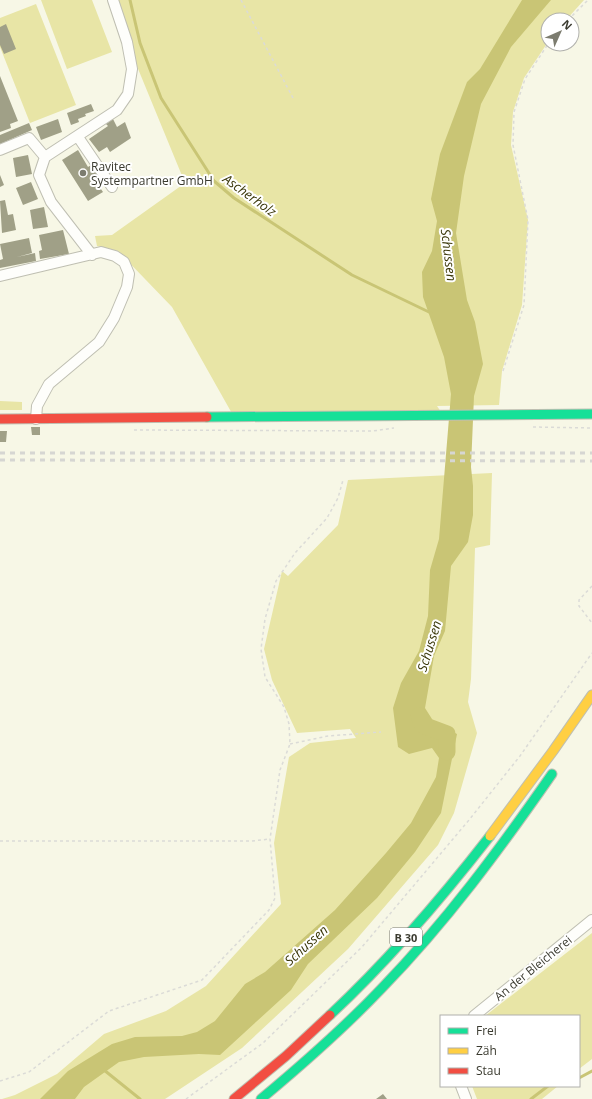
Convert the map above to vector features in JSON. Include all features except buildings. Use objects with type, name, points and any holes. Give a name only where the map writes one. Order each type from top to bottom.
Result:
[{"type":"main road","points":[[0,419],[592,414]]},
{"type":"main road","name":"B 30","points":[[234,1099],[320,1025],[373,973],[416,926],[511,809],[553,752],[592,695]]},
{"type":"main road","name":"B 30","points":[[261,1099],[334,1037],[422,946],[478,880],[522,820],[559,764]]},
{"type":"street","points":[[92,255],[51,202],[39,175],[45,157],[117,110],[128,94],[132,69],[127,42],[113,0]]},
{"type":"street","points":[[78,136],[112,187]]},
{"type":"street","points":[[0,150],[29,138],[45,157]]},
{"type":"street","points":[[0,276],[101,252],[115,256],[124,262],[129,274],[127,287],[114,318],[99,342],[49,384],[37,406],[36,419]]},
{"type":"street","name":"An der Bleicherei","points":[[475,1015],[592,920]]},
{"type":"street","points":[[461,1087],[466,1099]]},
{"type":"path","points":[[242,0],[293,98]]},
{"type":"path","points":[[576,12],[588,0]]},
{"type":"path","points":[[503,371],[524,305],[528,220],[513,145],[514,112],[525,79],[543,52]]},
{"type":"path","points":[[0,1081],[29,1072],[109,1011],[202,980],[269,910],[275,898],[270,839],[280,770],[290,744],[289,724],[284,707],[265,677],[261,648],[265,619],[276,581],[295,552],[327,518],[338,498],[343,480]]},
{"type":"path","points":[[592,586],[579,600],[579,606],[592,623]]},
{"type":"path","points":[[186,1099],[264,1043],[362,947],[469,820],[520,756],[592,653]]},
{"type":"path","points":[[290,744],[328,736],[381,732]]},
{"type":"path","points":[[0,841],[252,841],[270,839]]},
{"type":"shaded area","points":[[41,0],[92,0],[112,52],[67,69]]},
{"type":"shaded area","points":[[113,0],[584,0],[573,12],[540,12],[540,52],[541,52],[524,78],[513,112],[511,145],[528,220],[522,305],[502,371],[499,405],[437,406],[443,415],[234,417],[172,307],[118,251],[97,246],[95,236],[112,235],[185,183],[127,42]]},
{"type":"shaded area","points":[[36,4],[76,105],[30,123],[0,47],[0,18]]},
{"type":"shaded area","points":[[0,401],[22,402],[22,410],[0,410]]},
{"type":"shaded area","points":[[492,473],[490,545],[475,548],[471,679],[468,702],[477,733],[454,813],[438,845],[348,949],[242,1048],[165,1099],[2,1099],[15,1095],[57,1074],[104,1034],[166,1011],[206,986],[281,904],[274,843],[289,757],[310,743],[356,738],[350,729],[297,733],[272,680],[264,649],[282,571],[288,576],[338,525],[348,480]]},
{"type":"shaded area","points":[[592,933],[592,1059],[580,1068],[580,1015],[486,1015]]},
{"type":"shaded area","points":[[472,1087],[557,1087],[542,1099],[477,1099]]},
{"type":"water","points":[[522,0],[551,0],[511,47],[481,104],[464,176],[456,233],[467,300],[475,322],[483,364],[474,396],[471,467],[473,486],[473,515],[468,542],[451,566],[445,631],[434,656],[425,708],[432,719],[436,734],[447,729],[457,734],[441,813],[415,852],[377,898],[308,964],[291,990],[220,1055],[199,1054],[144,1057],[119,1062],[84,1087],[75,1099],[40,1099],[68,1071],[112,1044],[135,1037],[182,1036],[197,1032],[215,1021],[245,984],[265,972],[335,910],[411,823],[436,777],[439,758],[432,748],[409,754],[398,747],[393,708],[401,683],[419,651],[428,616],[430,570],[439,539],[451,394],[444,357],[423,297],[422,272],[432,251],[437,221],[431,199],[440,154],[467,82],[480,69]]},
{"type":"waterway","name":"Ascherholz","points":[[130,0],[140,43],[161,98],[214,181],[234,198],[352,275],[431,313]]},
{"type":"waterway","name":"Schussen","points":[[419,716],[423,725],[447,734],[447,752]]},
{"type":"waterway","points":[[104,1070],[140,1099]]},
{"type":"waterway","points":[[580,1077],[592,1071]]},
{"type":"waterway","points":[[531,1099],[547,1087]]},
{"type":"railway","points":[[0,453],[592,453]]},
{"type":"railway","points":[[0,460],[592,461]]},
{"type":"traffic: fast","points":[[207,417],[592,414]]},
{"type":"traffic: fast","points":[[261,1099],[308,1059],[368,1003],[406,963],[472,884],[552,774]]},
{"type":"traffic: fast","points":[[330,1015],[373,973],[413,929],[490,836]]},
{"type":"traffic: slow","points":[[490,836],[553,751],[592,695]]},
{"type":"traffic: jam","points":[[0,419],[207,417]]},
{"type":"traffic: jam","points":[[234,1099],[286,1056],[330,1015]]},
{"type":"place","name":"Ravitec Systempartner GmbH","points":[[83,173]]}]
